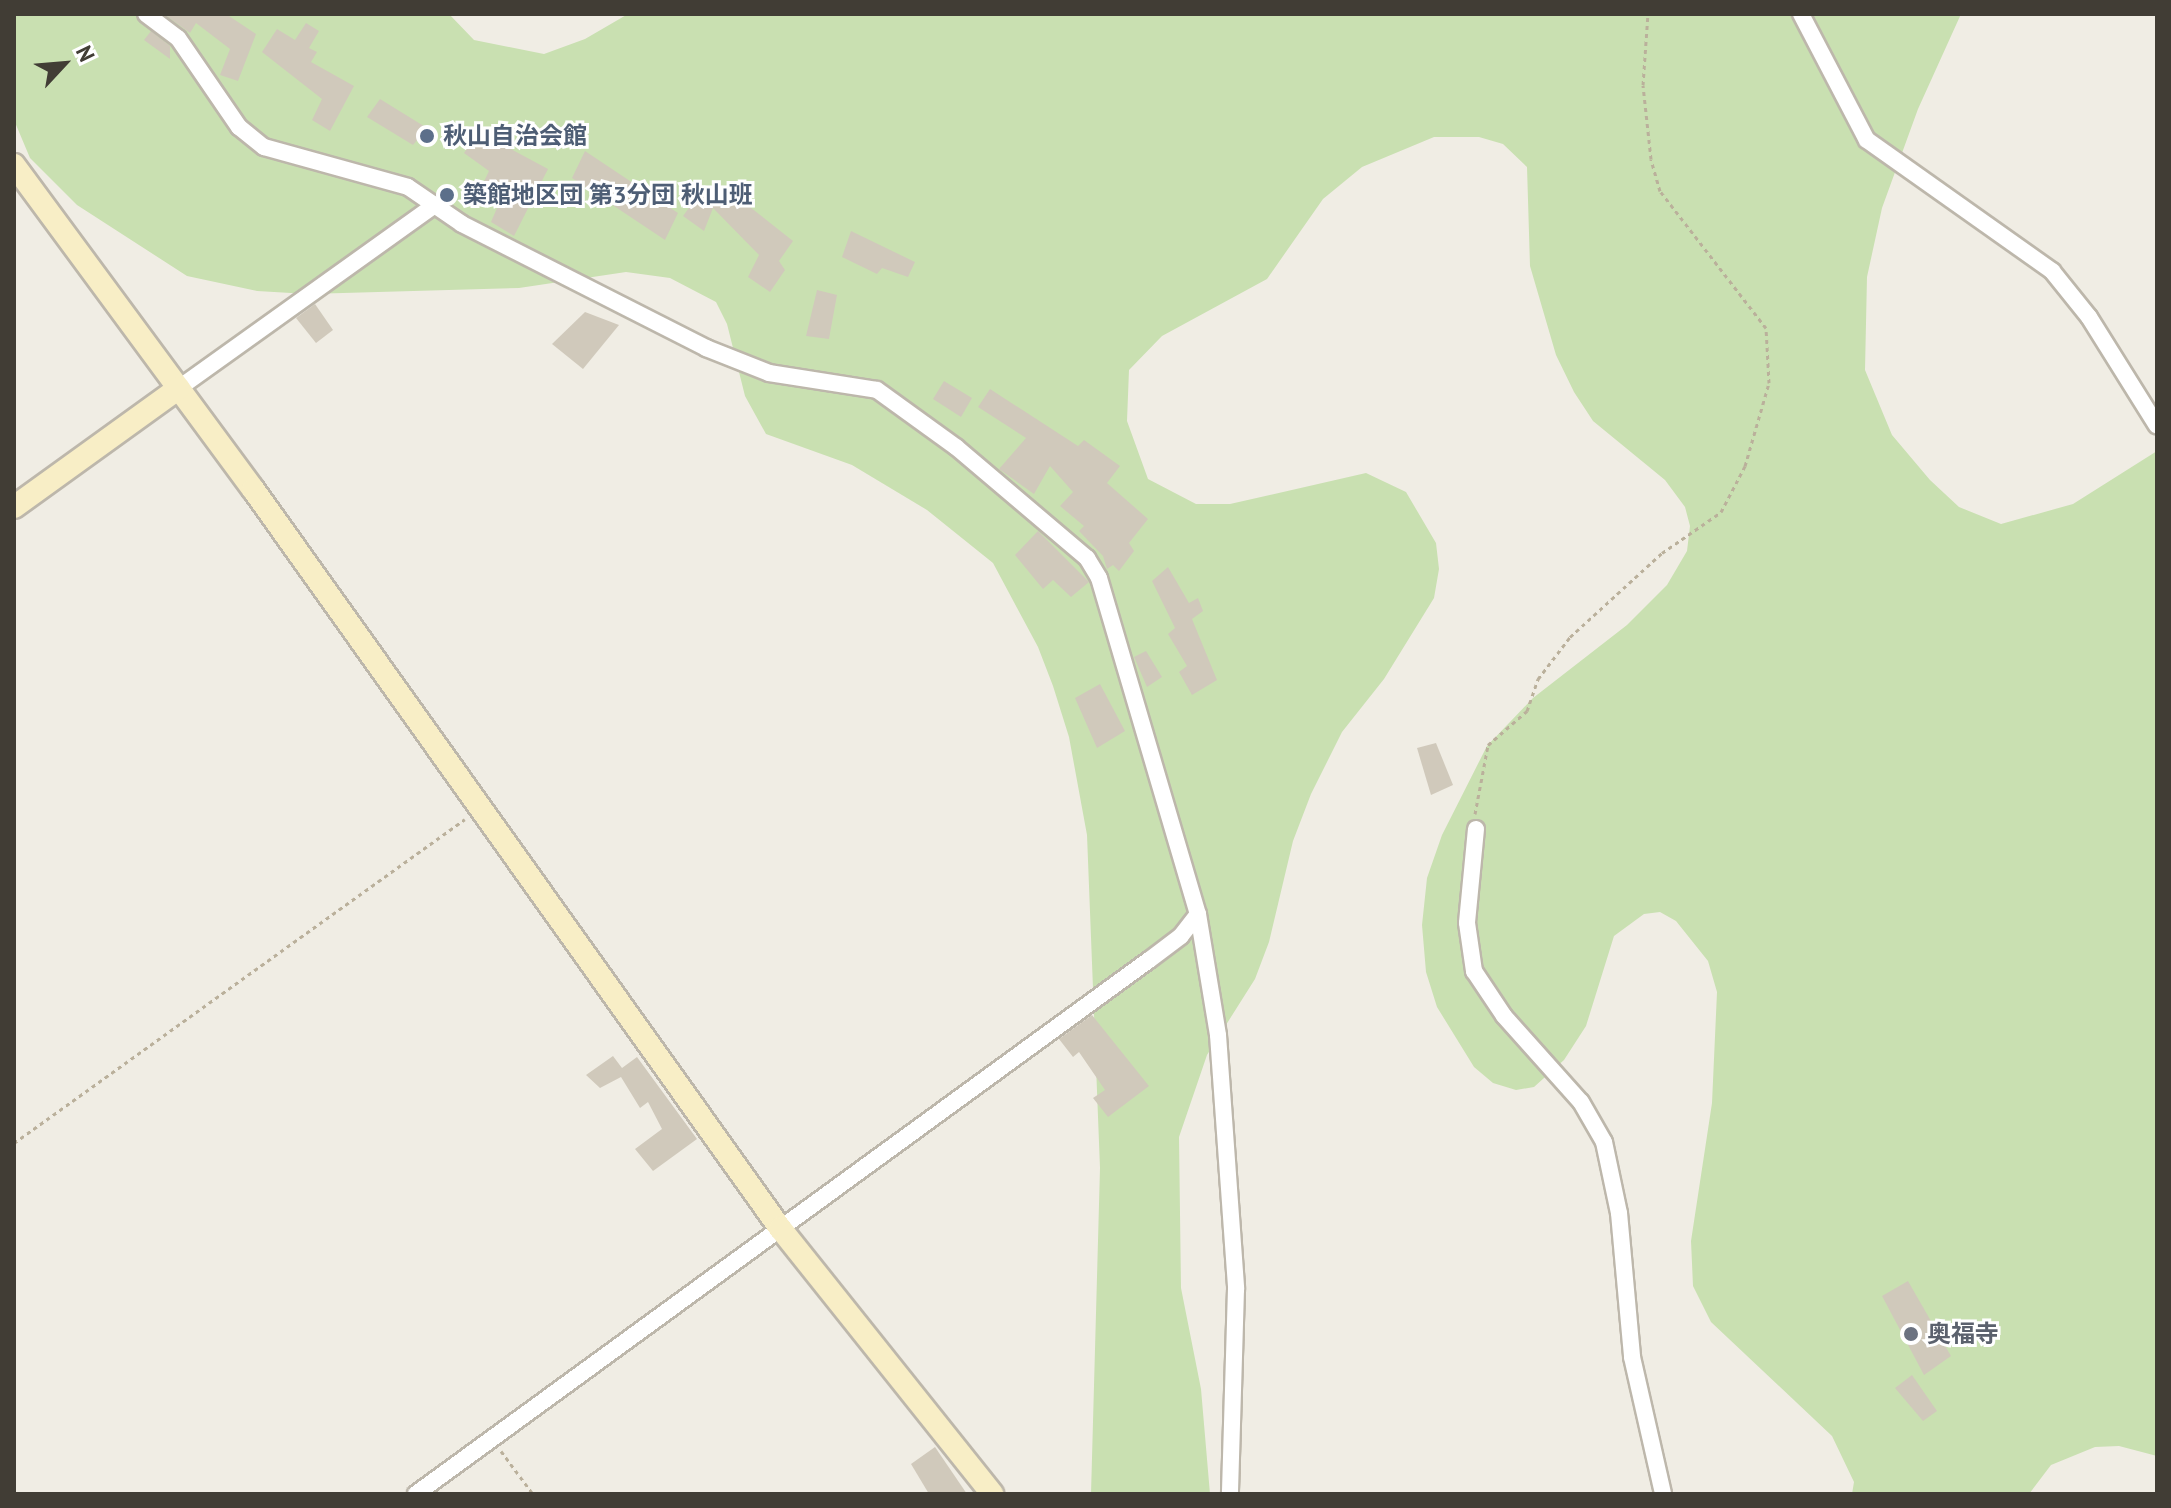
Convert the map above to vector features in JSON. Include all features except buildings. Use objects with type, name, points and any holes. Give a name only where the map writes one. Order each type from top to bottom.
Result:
[{"type":"street","points":[[146,14],[178,38],[239,127],[264,147],[408,187],[435,205],[706,348],[769,373],[877,390],[956,447],[1087,558],[1099,578],[1198,914],[1218,1035],[1236,1289],[1230,1494]]},
{"type":"street","points":[[1801,14],[1867,140],[2052,271],[2089,317],[2157,426]]},
{"type":"street","points":[[14,165],[481,807],[780,1228],[992,1494]]},
{"type":"street","points":[[14,507],[435,205]]},
{"type":"street","points":[[1476,829],[1467,923],[1474,971],[1504,1016],[1581,1102],[1604,1142],[1619,1213],[1632,1357],[1663,1494]]},
{"type":"street","points":[[416,1494],[1181,936],[1198,914]]},
{"type":"path","points":[[1476,829],[1475,804],[1488,745],[1519,722],[1538,679],[1570,637],[1662,553],[1721,512],[1745,466],[1769,383],[1766,328],[1660,191],[1651,159],[1643,85],[1648,14]]},
{"type":"path","points":[[14,1143],[481,807]]},
{"type":"path","points":[[492,1439],[533,1494]]},
{"type":"green space","points":[[14,14],[449,14],[474,40],[544,54],[585,39],[628,14],[1961,14],[1918,109],[1882,208],[1867,277],[1865,370],[1892,435],[1930,480],[1959,507],[2001,524],[2073,504],[2157,451],[2157,1456],[2119,1446],[2095,1447],[2051,1465],[2029,1494],[1852,1494],[1854,1482],[1832,1436],[1711,1322],[1693,1286],[1691,1241],[1712,1103],[1717,992],[1708,961],[1676,921],[1660,912],[1644,914],[1614,936],[1586,1026],[1564,1060],[1534,1087],[1516,1090],[1493,1083],[1474,1067],[1437,1007],[1426,972],[1422,925],[1427,878],[1442,835],[1487,746],[1533,698],[1627,625],[1667,585],[1687,551],[1690,526],[1685,507],[1665,480],[1593,421],[1574,392],[1556,355],[1530,266],[1527,167],[1503,144],[1479,137],[1434,137],[1362,167],[1323,199],[1267,279],[1162,336],[1129,370],[1127,421],[1148,479],[1196,504],[1230,504],[1366,473],[1406,492],[1436,543],[1439,569],[1434,598],[1384,679],[1342,732],[1311,794],[1293,841],[1269,942],[1255,979],[1207,1055],[1179,1137],[1181,1288],[1201,1389],[1210,1494],[1091,1494],[1100,1168],[1087,835],[1069,737],[1053,686],[1038,647],[993,563],[927,510],[852,465],[766,434],[745,396],[727,324],[716,302],[670,278],[626,272],[519,288],[308,294],[257,291],[187,276],[77,205],[30,158],[14,120]]},
{"type":"place","name":"秋山自治会館","points":[[427,136]]},
{"type":"place","name":"築館地区団 第3分団 秋山班","points":[[447,195]]},
{"type":"place","name":"奥福寺","points":[[1911,1334]]}]
